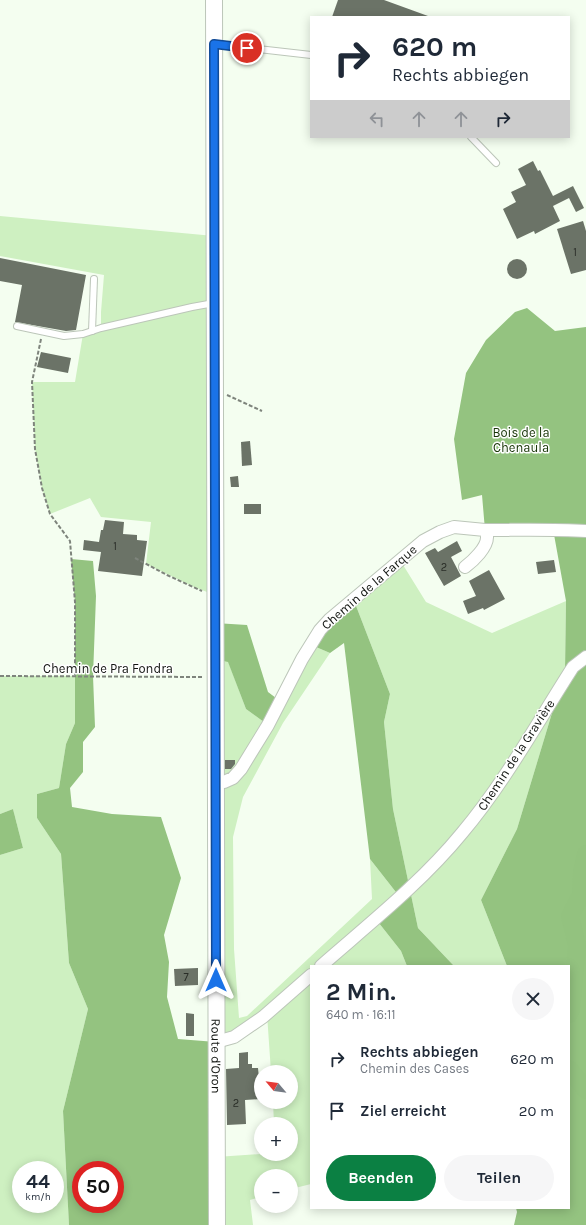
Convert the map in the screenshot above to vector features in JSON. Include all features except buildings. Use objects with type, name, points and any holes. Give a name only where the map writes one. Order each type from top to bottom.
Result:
[{"type":"main road","name":"Route d'Oron","points":[[214,0],[217,1225]]},
{"type":"street","name":"Chemin de la Farque","points":[[215,784],[234,778],[241,769],[268,725],[302,659],[320,630],[330,619],[423,541],[440,532],[454,527],[485,530],[537,531],[553,529],[586,531]]},
{"type":"street","points":[[465,567],[474,561],[485,546],[488,536],[485,530]]},
{"type":"street","name":"Chemin de la Gravière","points":[[322,965],[428,870],[462,834],[494,794],[573,667],[586,657]]},
{"type":"street","points":[[216,1042],[234,1037],[263,1017],[310,976]]},
{"type":"lane","points":[[214,44],[310,55]]},
{"type":"lane","points":[[472,138],[496,163]]},
{"type":"lane","points":[[92,330],[94,279]]},
{"type":"lane","points":[[17,326],[64,336],[83,334],[92,330],[214,303]]},
{"type":"path","points":[[43,332],[32,382],[35,449],[42,488],[50,514],[70,541],[75,602],[75,676]]},
{"type":"path","points":[[214,391],[262,411]]},
{"type":"path","points":[[135,558],[167,575],[215,595]]},
{"type":"path","name":"Chemin de Pra Fondra","points":[[0,676],[215,678]]},
{"type":"green space","points":[[0,216],[214,236],[215,595],[194,587],[146,564],[151,522],[101,517],[90,498],[50,514],[42,488],[35,449],[32,382],[75,382],[83,334],[101,328],[104,275],[0,256]]},
{"type":"green space","name":"Bois de la Chenaula","points":[[527,308],[555,331],[586,327],[586,1225],[514,1225],[516,1209],[570,1209],[570,965],[507,965],[481,900],[517,829],[565,670],[566,601],[553,529],[485,530],[482,495],[462,500],[454,439],[466,373],[486,340],[515,312]]},
{"type":"green space","points":[[71,559],[93,561],[96,596],[93,676],[95,727],[83,742],[83,772],[70,788],[72,807],[112,814],[161,817],[181,878],[164,935],[169,962],[167,997],[178,1039],[216,1042],[210,1225],[69,1225],[63,1111],[88,1009],[69,963],[61,854],[37,818],[37,794],[59,788],[66,744],[75,723],[75,602]]},
{"type":"green space","points":[[400,560],[426,602],[492,633],[566,601],[565,670],[517,829],[481,900],[507,965],[453,965],[418,928],[393,809],[384,722],[390,694],[353,598]]},
{"type":"green space","points":[[353,598],[390,694],[384,722],[393,809],[418,928],[453,965],[407,965],[401,951],[375,918],[399,896],[370,859],[344,643],[330,653],[316,647],[320,630]]},
{"type":"green space","points":[[215,623],[247,625],[268,692],[280,701],[268,725],[246,709],[228,662],[215,659]]},
{"type":"green space","points":[[316,647],[330,653],[283,723],[243,797],[233,837],[234,949],[239,1018],[247,1016],[372,899],[370,859],[399,896],[375,918],[401,951],[407,965],[310,965],[310,1184],[298,1187],[298,1169],[254,1169],[254,1199],[250,1200],[253,1225],[217,1225],[216,1157],[254,1154],[254,1161],[298,1161],[298,1117],[274,1117],[273,1109],[298,1109],[298,1065],[271,1065],[267,1014],[216,1042],[215,659],[228,661],[246,709],[268,725]]},
{"type":"green space","points":[[0,676],[75,676],[75,723],[66,744],[59,788],[37,794],[37,818],[61,854],[69,963],[88,1009],[63,1111],[69,1225],[0,1225],[0,855],[23,848],[13,809],[0,814]]},
{"type":"green space","points":[[13,809],[23,848],[0,855],[0,814]]},
{"type":"waterway","points":[[570,1012],[577,946],[570,916],[581,895],[582,872],[586,854]]},
{"type":"waterway","points":[[570,1070],[586,1090]]},
{"type":"route","points":[[216,980],[214,44],[247,48]]}]
